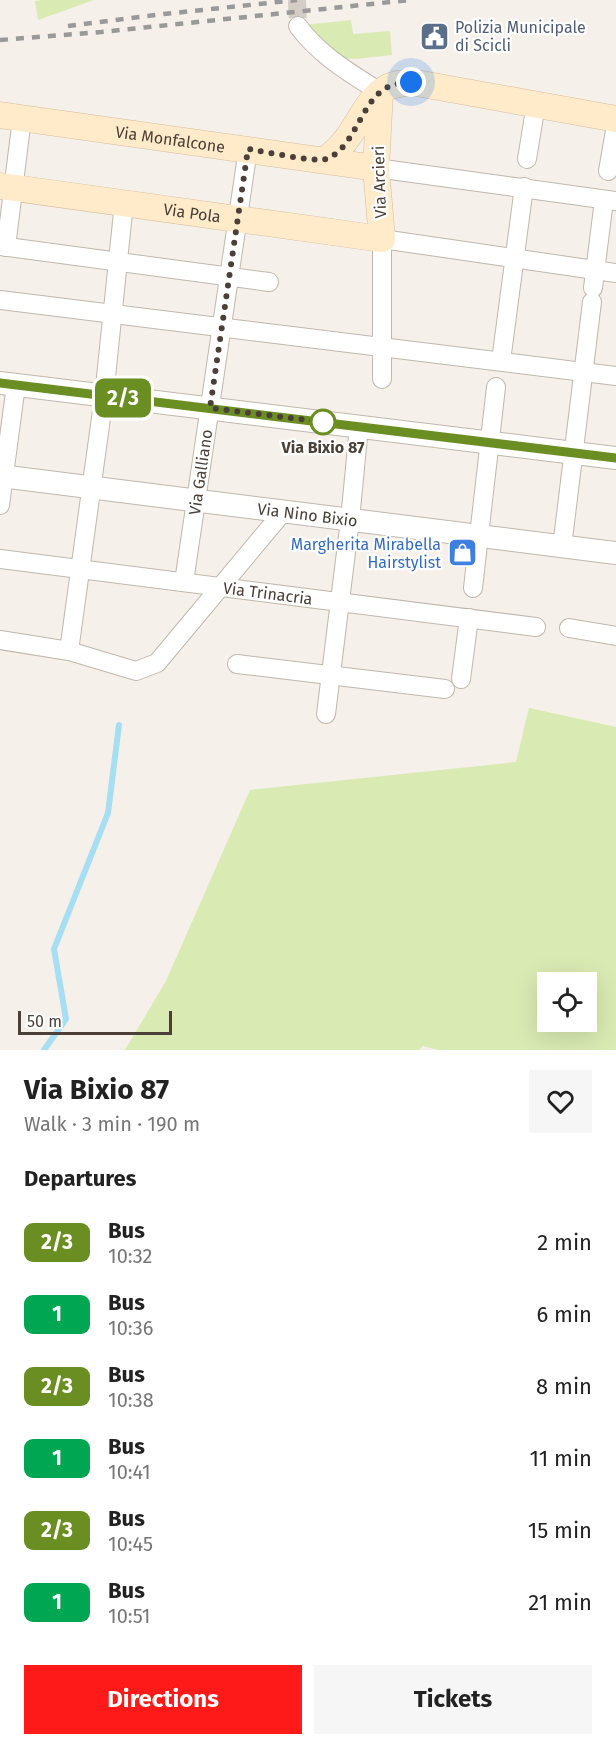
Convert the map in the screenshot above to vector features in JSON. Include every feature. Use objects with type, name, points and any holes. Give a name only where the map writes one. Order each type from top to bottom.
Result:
[{"type":"main road","points":[[324,160],[337,153],[372,101],[380,93],[390,86],[411,82],[616,119]]},
{"type":"main road","name":"Via Arcieri","points":[[380,93],[376,168],[382,239]]},
{"type":"main road","name":"Via Monfalcone","points":[[11,117],[376,168]]},
{"type":"main road","name":"Via Pola","points":[[7,187],[382,239]]},
{"type":"street","points":[[298,26],[305,36],[330,59],[380,93]]},
{"type":"street","points":[[527,159],[536,104]]},
{"type":"street","points":[[11,117],[3,247],[269,282]]},
{"type":"street","points":[[608,171],[616,125]]},
{"type":"street","name":"Via Galliano","points":[[184,582],[248,149]]},
{"type":"street","points":[[376,168],[610,200],[593,287],[562,547]]},
{"type":"street","points":[[501,361],[524,187]]},
{"type":"street","points":[[69,651],[104,396],[124,203]]},
{"type":"street","points":[[382,239],[513,257],[593,287]]},
{"type":"street","name":"Via Arcieri","points":[[382,239],[382,379]]},
{"type":"street","points":[[593,287],[616,273]]},
{"type":"street","points":[[0,300],[382,345],[616,376]]},
{"type":"street","points":[[0,505],[8,384],[616,458]]},
{"type":"street","points":[[472,588],[496,387]]},
{"type":"street","points":[[326,714],[359,426]]},
{"type":"street","name":"Via Nino Bixio","points":[[2,476],[616,554]]},
{"type":"street","points":[[0,640],[69,651],[136,671],[157,663],[283,512]]},
{"type":"street","name":"Via Trinacria","points":[[0,559],[536,627]]},
{"type":"street","points":[[461,680],[469,618]]},
{"type":"street","points":[[569,628],[616,636]]},
{"type":"street","points":[[237,664],[445,689]]},
{"type":"green space","points":[[94,0],[38,20],[35,1]]},
{"type":"green space","points":[[351,20],[353,34],[390,31],[392,55],[342,58],[304,25]]},
{"type":"green space","points":[[529,708],[616,727],[616,1050],[438,1050],[423,1046],[419,1050],[125,1050],[166,981],[250,790],[516,762]]},
{"type":"waterway","points":[[44,1050],[66,1019],[54,949],[108,813],[119,725]]},
{"type":"tunnel","points":[[297,0],[298,26]]},
{"type":"railway","points":[[68,26],[297,0]]},
{"type":"railway","points":[[0,40],[101,32],[410,0]]},
{"type":"bus line","name":"2/3","points":[[0,383],[616,458]]},
{"type":"place","name":"Polizia Municipale di Scicli","points":[[434,36]]},
{"type":"place","name":"Via Bixio 87","points":[[323,422]]},
{"type":"place","name":"Margherita Mirabella Hairstylist","points":[[462,553]]},
{"type":"route","points":[[323,422],[210,408],[248,149],[324,160],[337,153],[372,101],[380,93],[390,86],[411,82]]}]
